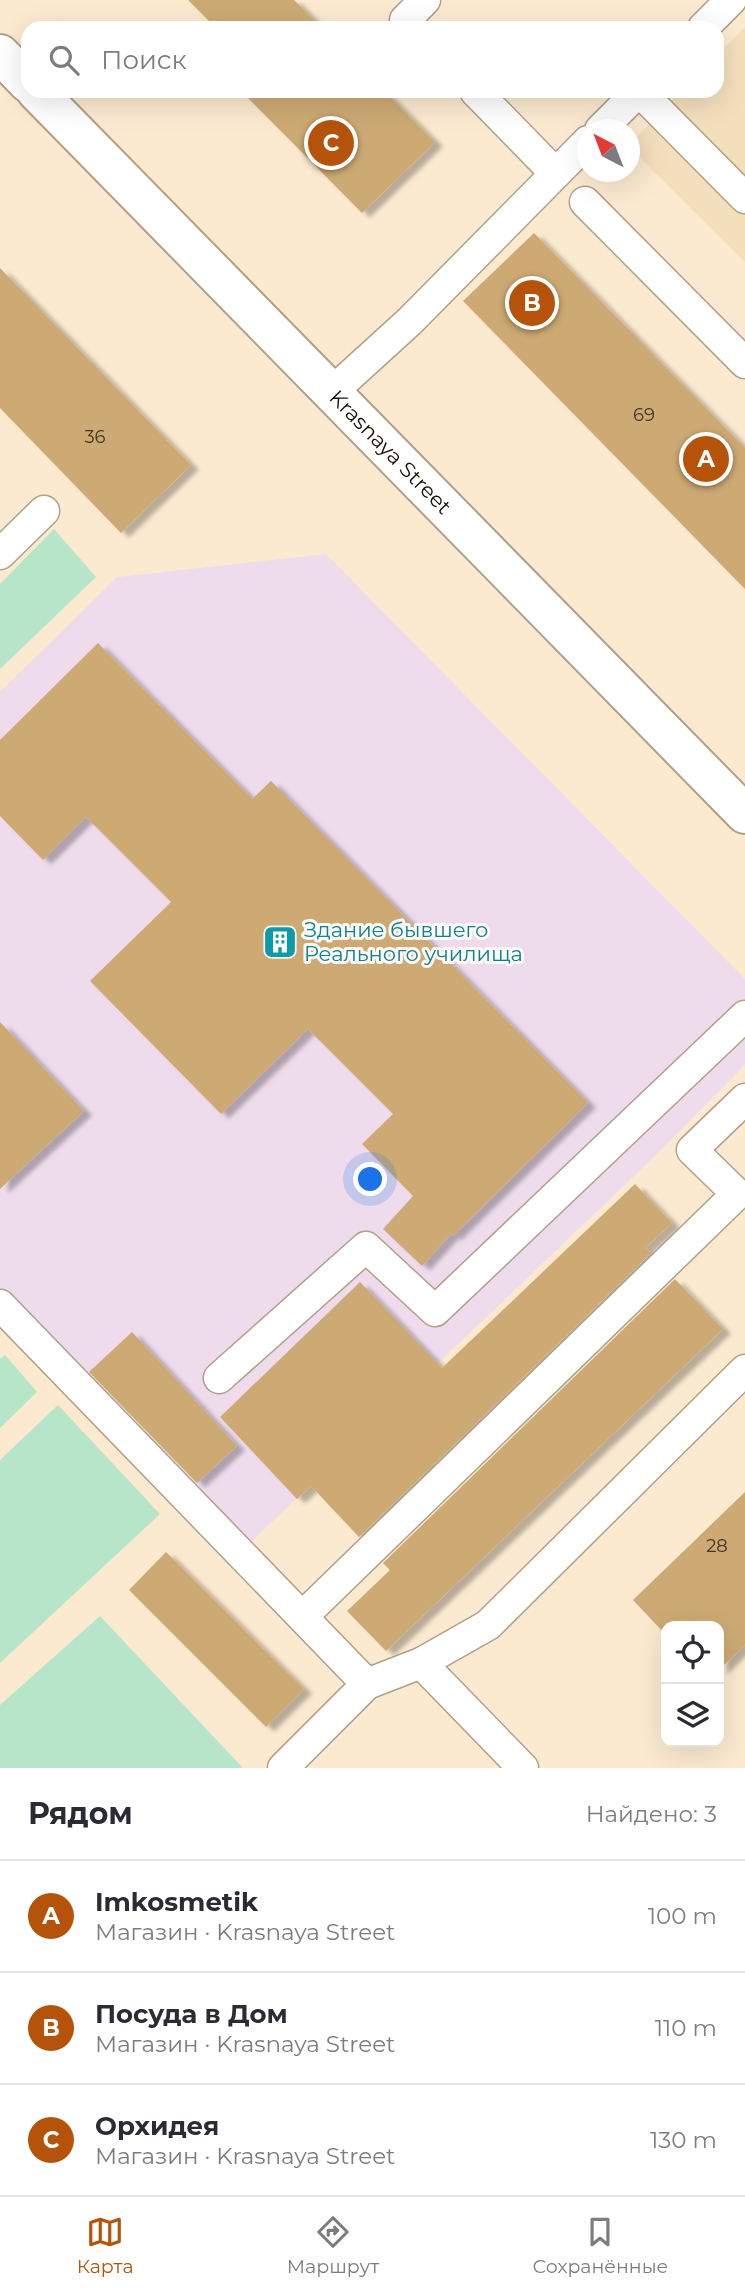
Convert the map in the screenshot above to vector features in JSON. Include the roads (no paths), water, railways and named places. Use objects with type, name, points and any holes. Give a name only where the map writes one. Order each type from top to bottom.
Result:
[{"type":"main road","points":[[0,54],[21,76]]},
{"type":"main road","name":"Krasnaya Street","points":[[43,98],[745,814]]},
{"type":"lane","points":[[406,21],[425,0]]},
{"type":"lane","points":[[710,21],[731,0]]},
{"type":"lane","points":[[482,98],[555,173]]},
{"type":"lane","points":[[611,119],[632,98]]},
{"type":"lane","points":[[646,98],[745,198]]},
{"type":"lane","points":[[332,392],[410,321],[577,151]]},
{"type":"lane","points":[[584,202],[745,363]]},
{"type":"lane","points":[[0,554],[44,511]]},
{"type":"lane","points":[[219,1378],[366,1247],[435,1311],[745,1016]]},
{"type":"lane","points":[[303,1616],[737,1195],[692,1150],[745,1099]]},
{"type":"lane","points":[[0,1305],[367,1684]]},
{"type":"lane","points":[[283,1768],[367,1684],[421,1663],[488,1625],[745,1370]]},
{"type":"lane","points":[[421,1663],[523,1768]]},
{"type":"place","name":"Орхидея","points":[[331,143]]},
{"type":"place","name":"Посуда в Дом","points":[[532,303]]},
{"type":"place","name":"Imkosmetik","points":[[706,459]]},
{"type":"place","name":"Здание бывшего Реального училища","points":[[280,942]]}]
